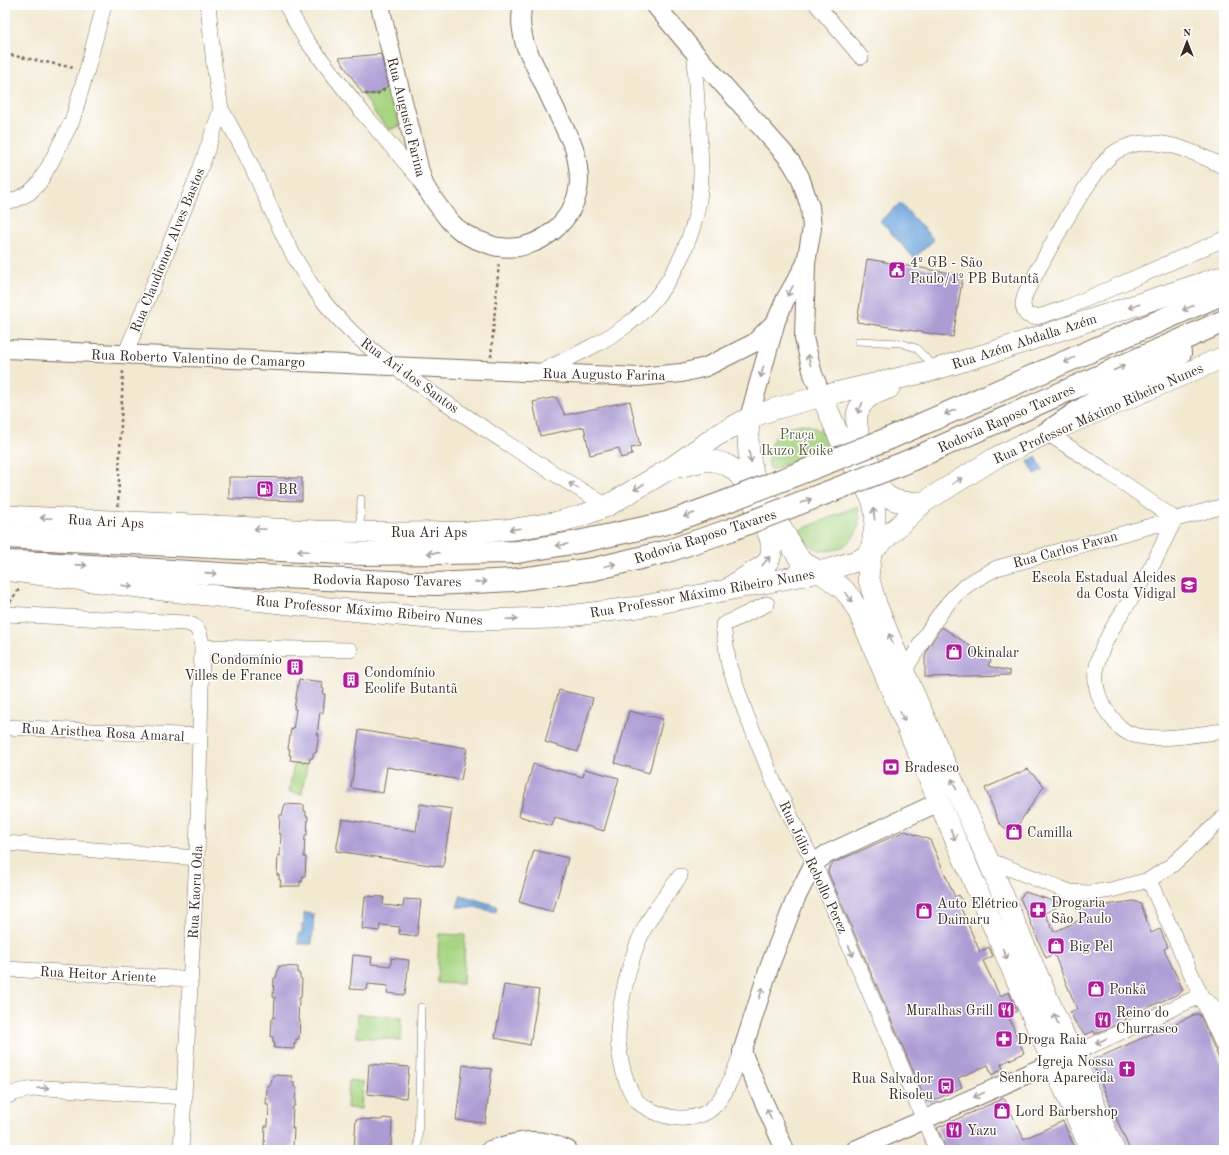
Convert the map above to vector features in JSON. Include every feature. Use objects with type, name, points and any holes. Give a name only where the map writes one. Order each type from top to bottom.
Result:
[{"type":"highway","name":"Rodovia Raposo Tavares","points":[[5,537],[363,554],[517,552],[578,542],[667,522],[725,502],[890,438],[1224,292]]},
{"type":"highway","name":"Rodovia Raposo Tavares","points":[[5,562],[435,584],[513,580],[594,569],[665,552],[730,530],[904,463],[1224,321]]},
{"type":"highway","points":[[1048,433],[1078,412],[1168,361],[1224,325]]},
{"type":"main road","name":"Rua Azém Abdalla Azém","points":[[822,396],[933,370],[993,352],[1224,276]]},
{"type":"main road","name":"Rua Professor Máximo Ribeiro Nunes","points":[[5,570],[308,606],[439,619],[478,620],[553,618],[596,614],[639,607],[820,572],[860,560],[871,552],[924,502],[991,461],[1048,433],[1224,357]]},
{"type":"main road","points":[[924,502],[904,502],[894,500],[885,495],[877,483],[857,430],[856,418],[858,410],[863,402],[872,395],[933,370]]},
{"type":"main road","name":"Rua Ari Aps","points":[[5,516],[315,531],[478,532],[515,529],[558,522],[584,515],[607,506],[671,468],[716,436],[749,418],[774,409],[822,396]]},
{"type":"main road","points":[[822,396],[840,439],[872,501],[875,512],[875,524],[868,576],[873,594],[904,672],[988,860],[1114,1150]]},
{"type":"main road","points":[[749,418],[748,444],[754,476],[801,561],[820,572],[843,589],[850,597],[859,613],[939,802],[1091,1150]]},
{"type":"main road","points":[[671,468],[704,461],[714,461],[725,464],[735,470],[742,480],[770,537],[772,548],[770,558],[766,564],[723,591]]},
{"type":"street","points":[[5,202],[15,200],[29,193],[39,183],[72,121],[104,5]]},
{"type":"street","name":"Rua Claudionor Alves Bastos","points":[[125,355],[200,170],[221,109],[214,66],[208,5]]},
{"type":"street","points":[[286,5],[306,40],[352,99],[425,185]]},
{"type":"street","name":"Rua Augusto Farina","points":[[380,5],[425,185],[448,219],[456,228],[472,238],[500,247],[528,245],[539,241],[551,233],[567,217],[575,202],[579,182],[578,165],[574,148],[526,45],[521,27],[521,11],[523,5]]},
{"type":"street","name":"Rua Augusto Farina","points":[[655,5],[695,53],[783,152],[791,162],[800,178],[810,207],[812,228],[806,263],[804,338],[813,374],[822,396]]},
{"type":"street","points":[[826,8],[861,57]]},
{"type":"street","points":[[537,373],[576,355],[625,326],[647,307],[666,284],[680,258],[696,215],[700,193],[701,169],[695,83],[695,53]]},
{"type":"street","name":"Rua Ari dos Santos","points":[[221,109],[250,163],[275,220],[301,269],[330,310],[360,340],[392,366],[500,440],[607,506]]},
{"type":"street","name":"Rua Azém Abdalla Azém","points":[[1224,167],[1171,145],[1153,142],[1134,144],[1116,151],[1107,159],[1070,212],[1030,285],[1023,300],[1022,306],[1026,315],[1033,317],[1041,316],[1068,307],[1224,239]]},
{"type":"street","name":"Rua Augusto Farina","points":[[749,418],[776,321],[786,298],[806,263]]},
{"type":"street","name":"Rua Augusto Farina","points":[[392,366],[638,377],[682,373],[706,367],[754,343],[776,321]]},
{"type":"street","name":"Rua Roberto Valentino de Camargo","points":[[5,349],[392,366]]},
{"type":"street","points":[[1048,433],[1108,472],[1175,519],[1149,570],[1112,630],[1101,652],[1095,672],[1097,692],[1106,710],[1118,726],[1133,735],[1156,738],[1224,731]]},
{"type":"street","name":"Rua Carlos Pavan","points":[[904,672],[952,599],[962,589],[976,579],[997,568],[1224,506]]},
{"type":"street","name":"Rua Júlio Rebollo Perez","points":[[766,604],[723,625],[729,666],[746,714],[775,785],[814,863],[937,1150]]},
{"type":"street","points":[[7,608],[186,623],[192,624],[197,628],[201,640],[350,650]]},
{"type":"street","name":"Rua Kaoru Oda","points":[[181,1150],[197,858],[201,640]]},
{"type":"street","name":"Rua Aristhea Rosa Amaral","points":[[5,727],[200,736]]},
{"type":"street","points":[[680,876],[647,923],[636,946],[627,978],[620,1015],[618,1037],[620,1057],[627,1082],[637,1101],[651,1111],[671,1118],[690,1118],[708,1111],[717,1102],[727,1087],[742,1052],[770,965],[796,898],[814,863],[827,854],[939,802]]},
{"type":"street","points":[[988,860],[1070,892],[1111,890],[1149,880],[1172,865],[1224,817]]},
{"type":"street","points":[[5,843],[197,858]]},
{"type":"street","points":[[1149,880],[1224,1047]]},
{"type":"street","name":"Rua Heitor Ariente","points":[[5,969],[190,979]]},
{"type":"street","points":[[854,1150],[1053,1063],[1200,996]]},
{"type":"street","points":[[1200,996],[1224,1015]]},
{"type":"street","points":[[742,1052],[785,1150]]},
{"type":"street","points":[[5,1097],[27,1089],[47,1088],[185,1097]]},
{"type":"street","points":[[490,1150],[526,1141],[547,1142],[568,1150]]},
{"type":"lane","points":[[858,341],[901,343],[916,348],[933,370]]},
{"type":"lane","points":[[360,532],[361,499]]},
{"type":"lane","points":[[418,1150],[422,1007]]},
{"type":"path","points":[[5,54],[87,70]]},
{"type":"path","points":[[352,99],[363,94],[376,94],[398,79]]},
{"type":"path","points":[[490,371],[500,247]]},
{"type":"path","points":[[118,522],[125,355]]},
{"type":"path","points":[[7,608],[30,574]]},
{"type":"green space","points":[[388,86],[400,126],[389,130],[376,115],[363,94],[377,94]]},
{"type":"green space","name":"Praça Ikuzo Koike","points":[[802,424],[812,426],[820,431],[831,447],[771,470],[768,462],[768,453],[774,439],[779,433],[786,429]]},
{"type":"green space","points":[[858,506],[859,520],[856,532],[849,542],[840,548],[829,551],[817,549],[807,543],[797,531]]},
{"type":"green space","points":[[294,763],[307,765],[302,794],[289,792]]},
{"type":"green space","points":[[439,934],[465,935],[463,984],[437,983]]},
{"type":"green space","points":[[358,1014],[402,1017],[401,1040],[357,1037]]},
{"type":"green space","points":[[349,1080],[363,1082],[361,1109],[347,1108]]},
{"type":"water","points":[[900,203],[934,240],[914,258],[880,221]]},
{"type":"water","points":[[1036,457],[1043,470],[1035,474],[1028,461]]},
{"type":"water","points":[[461,895],[497,906],[496,912],[474,907],[457,907]]},
{"type":"water","points":[[304,913],[314,914],[312,944],[298,944],[299,933],[302,933],[302,924],[304,924]]},
{"type":"building","points":[[381,54],[388,86],[377,94],[363,94],[339,58]]},
{"type":"building","points":[[867,259],[963,275],[953,337],[857,322]]},
{"type":"building","points":[[556,397],[565,415],[630,401],[640,446],[631,448],[632,455],[621,458],[619,448],[590,455],[584,427],[540,436],[533,402]]},
{"type":"building","name":"BR","points":[[229,477],[302,478],[302,501],[229,499]]},
{"type":"building","points":[[942,627],[991,660],[988,666],[1010,671],[1010,675],[925,677],[925,657],[928,648]]},
{"type":"building","points":[[299,679],[323,682],[323,694],[325,694],[323,713],[320,712],[316,753],[313,753],[313,758],[310,758],[309,763],[290,760],[290,749],[288,749],[291,729],[293,730],[296,709],[294,709]]},
{"type":"building","points":[[559,690],[593,698],[578,752],[545,742]]},
{"type":"building","points":[[629,711],[663,719],[649,773],[615,763]]},
{"type":"building","points":[[359,730],[467,748],[461,780],[387,767],[383,793],[351,788]]},
{"type":"building","points":[[533,764],[583,777],[585,769],[619,778],[604,831],[555,817],[552,826],[519,816]]},
{"type":"building","points":[[1028,769],[1044,786],[1012,834],[999,823],[985,788]]},
{"type":"building","points":[[285,804],[304,805],[304,811],[306,811],[306,816],[308,816],[307,835],[305,835],[305,876],[303,876],[302,882],[300,881],[300,886],[280,886],[281,880],[279,880],[279,875],[277,875],[278,855],[280,856],[280,815],[282,815]]},
{"type":"building","points":[[420,804],[452,809],[443,867],[336,851],[342,819],[416,831]]},
{"type":"building","points":[[905,831],[930,840],[955,897],[959,895],[964,904],[960,906],[980,952],[989,947],[993,956],[983,961],[1000,996],[1009,992],[1017,1011],[1008,1015],[1024,1053],[1001,1064],[1003,1069],[992,1075],[988,1065],[958,1078],[962,1087],[931,1102],[926,1101],[828,872],[833,863]]},
{"type":"building","points":[[534,850],[568,858],[553,912],[519,902]]},
{"type":"building","points":[[1025,892],[1063,904],[1045,913],[1054,932],[1082,919],[1076,907],[1098,907],[1134,901],[1141,904],[1151,933],[1160,929],[1168,947],[1164,949],[1183,990],[1178,994],[1125,1018],[1126,1020],[1095,1034],[1094,1031],[1085,1035],[1075,1022],[1070,1012],[1077,1009],[1054,954],[1046,958],[1020,898]]},
{"type":"building","points":[[365,896],[384,897],[383,905],[403,907],[404,899],[421,900],[417,936],[399,934],[400,927],[380,925],[379,931],[362,929]]},
{"type":"building","points":[[353,955],[372,957],[371,964],[391,966],[391,958],[409,960],[405,995],[387,993],[388,986],[368,984],[367,990],[350,989]]},
{"type":"building","points":[[279,966],[298,967],[298,974],[300,974],[300,978],[302,979],[301,998],[299,998],[299,1039],[296,1039],[294,1049],[274,1048],[275,1043],[273,1043],[273,1037],[271,1037],[272,1018],[274,1018],[274,978],[276,978]]},
{"type":"building","points":[[504,985],[539,990],[530,1045],[495,1038]]},
{"type":"building","points":[[1196,1014],[1200,1015],[1224,1070],[1224,1150],[1130,1150],[1093,1064],[1093,1060]]},
{"type":"building","points":[[369,1064],[409,1067],[406,1098],[367,1094]]},
{"type":"building","points":[[463,1065],[492,1069],[485,1123],[456,1120]]},
{"type":"building","points":[[273,1075],[292,1076],[291,1082],[294,1082],[294,1087],[296,1087],[295,1106],[293,1106],[293,1147],[290,1147],[290,1150],[266,1150],[267,1146],[264,1145],[265,1126],[268,1126],[269,1105],[266,1105],[267,1086],[270,1086]]},
{"type":"building","points":[[1004,1098],[1024,1139],[1063,1121],[1076,1150],[947,1150],[937,1128]]},
{"type":"building","points":[[383,1118],[392,1119],[391,1150],[354,1150],[356,1119],[382,1120]]},
{"type":"place","name":"4º GB - São Paulo/1º PB Butantã","points":[[897,270]]},
{"type":"place","name":"BR","points":[[265,489]]},
{"type":"place","name":"Escola Estadual Alcides da Costa Vidigal","points":[[1189,585]]},
{"type":"place","name":"Okinalar","points":[[954,652]]},
{"type":"place","name":"Condomínio Villes de France","points":[[295,667]]},
{"type":"place","name":"Condomínio Ecolife Butantã","points":[[351,680]]},
{"type":"place","name":"Bradesco","points":[[891,767]]},
{"type":"place","name":"Camilla","points":[[1014,832]]},
{"type":"place","name":"Drogaria São Paulo","points":[[1038,910]]},
{"type":"place","name":"Auto Elétrico Daimaru","points":[[924,911]]},
{"type":"place","name":"Big Pel","points":[[1056,946]]},
{"type":"place","name":"Ponkã","points":[[1096,989]]},
{"type":"place","name":"Muralhas Grill","points":[[1006,1010]]},
{"type":"place","name":"Reino do Churrasco","points":[[1103,1020]]},
{"type":"place","name":"Droga Raia","points":[[1004,1039]]},
{"type":"place","name":"Igreja Nossa Senhora Aparecida","points":[[1127,1069]]},
{"type":"place","name":"Rua Salvador Risoleu","points":[[946,1086]]},
{"type":"place","name":"Lord Barbershop","points":[[1002,1111]]},
{"type":"place","name":"Yazu","points":[[954,1130]]}]
